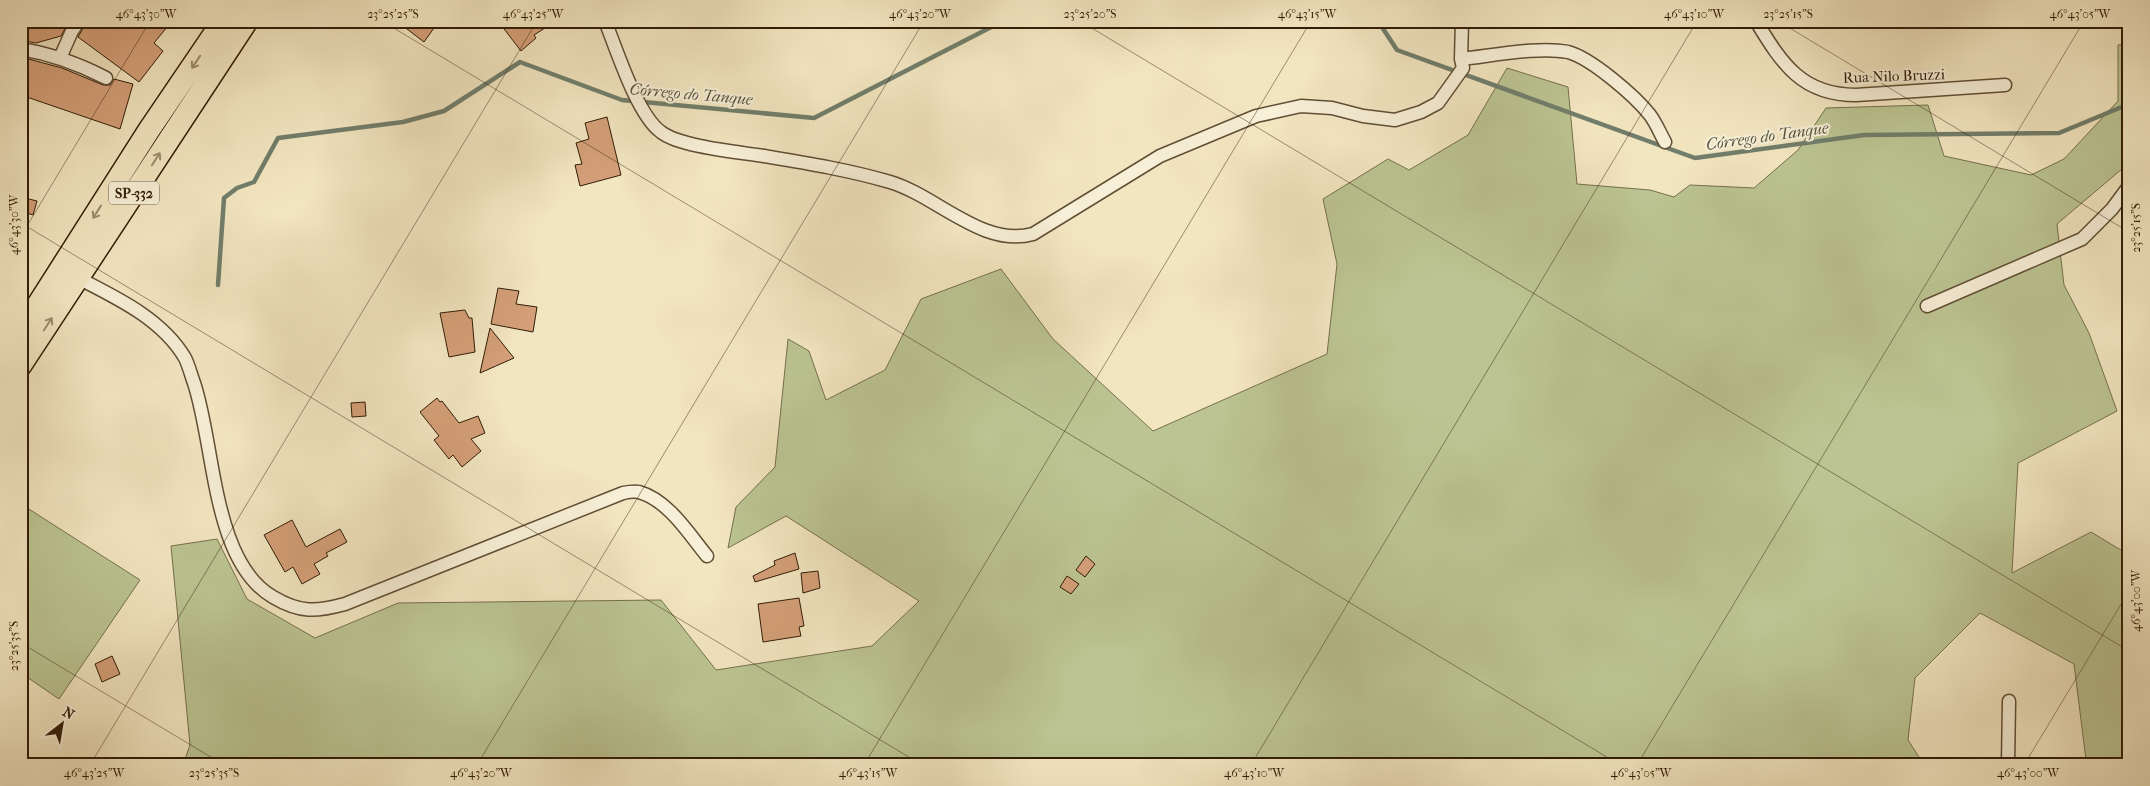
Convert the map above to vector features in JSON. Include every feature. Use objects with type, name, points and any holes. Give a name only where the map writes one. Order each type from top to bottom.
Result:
[{"type":"main road","name":"SP-332","points":[[21,331],[149,130],[223,21]]},
{"type":"main road","name":"SP-332","points":[[21,365],[247,21]]},
{"type":"street","points":[[60,58],[72,31],[79,21]]},
{"type":"street","points":[[606,21],[643,112],[652,126],[663,134],[676,139],[872,176],[919,193],[984,230],[998,236],[1012,238],[1033,234],[1160,156],[1256,116],[1301,106],[1332,108],[1363,116],[1395,120],[1421,112],[1438,103],[1449,89],[1462,64],[1462,21]]},
{"type":"street","name":"Rua Nilo Bruzzi","points":[[1756,21],[1788,67],[1807,84],[1821,91],[1839,95],[1856,95],[2005,85]]},
{"type":"street","points":[[21,49],[82,65],[106,78]]},
{"type":"street","points":[[1462,64],[1523,52],[1569,52],[1583,59],[1622,87],[1651,116],[1665,142]]},
{"type":"street","points":[[1927,306],[2082,239],[2112,209],[2129,186]]},
{"type":"street","points":[[78,278],[152,320],[174,341],[186,360],[199,397],[223,519],[234,552],[248,575],[263,592],[286,605],[302,610],[322,611],[345,604],[623,493],[638,492],[668,510],[707,556]]},
{"type":"street","points":[[2008,765],[2009,701]]},
{"type":"green space","points":[[2129,44],[2129,163],[2057,224],[2064,285],[2089,333],[2117,411],[2018,463],[2012,573],[2091,532],[2129,555],[2129,765],[2085,765],[2086,760],[2074,664],[1980,613],[1915,678],[1908,740],[1924,765],[183,765],[190,745],[171,546],[217,539],[247,599],[315,638],[398,603],[661,600],[716,670],[872,646],[919,601],[786,516],[728,548],[736,507],[775,467],[788,339],[809,351],[826,400],[885,370],[921,299],[1001,269],[1053,339],[1153,431],[1327,354],[1337,264],[1323,199],[1388,159],[1409,170],[1468,135],[1507,68],[1568,87],[1577,184],[1650,190],[1674,197],[1690,185],[1754,188],[1798,150],[1826,108],[1928,105],[1944,156],[2031,175],[2064,159],[2118,101],[2118,45]]},
{"type":"green space","points":[[21,504],[140,580],[59,699],[21,673]]},
{"type":"building","points":[[21,21],[69,21],[61,36],[36,43],[25,41],[21,31]]},
{"type":"building","points":[[87,21],[172,21],[154,43],[163,51],[139,82],[78,37]]},
{"type":"building","points":[[413,21],[439,21],[424,42],[407,29]]},
{"type":"building","points":[[498,21],[556,21],[534,35],[536,38],[521,51]]},
{"type":"building","points":[[21,57],[62,68],[103,85],[110,85],[114,79],[133,84],[120,129],[21,95]]},
{"type":"building","points":[[607,117],[621,175],[580,186],[575,165],[582,164],[576,143],[589,139],[585,123]]},
{"type":"building","points":[[21,197],[37,201],[33,215],[21,211]]},
{"type":"building","points":[[498,288],[519,291],[516,304],[537,307],[533,332],[491,324]]},
{"type":"building","points":[[465,310],[469,318],[472,318],[475,352],[449,357],[440,313]]},
{"type":"building","points":[[490,328],[514,358],[480,373]]},
{"type":"building","points":[[437,398],[440,402],[442,401],[459,423],[478,416],[485,433],[471,439],[481,451],[462,467],[453,455],[449,459],[434,440],[439,436],[420,412]]},
{"type":"building","points":[[365,402],[366,416],[352,417],[351,403]]},
{"type":"building","points":[[292,520],[306,547],[340,529],[347,542],[326,553],[328,556],[314,564],[320,574],[302,584],[293,567],[285,572],[264,535]]},
{"type":"building","points":[[795,553],[799,569],[755,582],[753,576],[775,565],[774,561]]},
{"type":"building","points":[[1086,556],[1095,564],[1085,577],[1076,570]]},
{"type":"building","points":[[818,571],[820,588],[803,593],[801,573]]},
{"type":"building","points":[[1067,576],[1079,584],[1071,594],[1060,587]]},
{"type":"building","points":[[799,598],[804,626],[799,627],[801,636],[763,642],[758,604]]},
{"type":"building","points":[[112,656],[120,674],[102,682],[95,664]]},
{"type":"waterway","name":"Córrego do Tanque","points":[[218,285],[224,198],[237,188],[254,182],[278,138],[403,122],[444,111],[520,62],[622,100],[814,118],[1003,21]]},
{"type":"waterway","name":"Córrego do Tanque","points":[[1378,21],[1397,50],[1695,158],[1864,135],[2059,133],[2129,104]]}]
